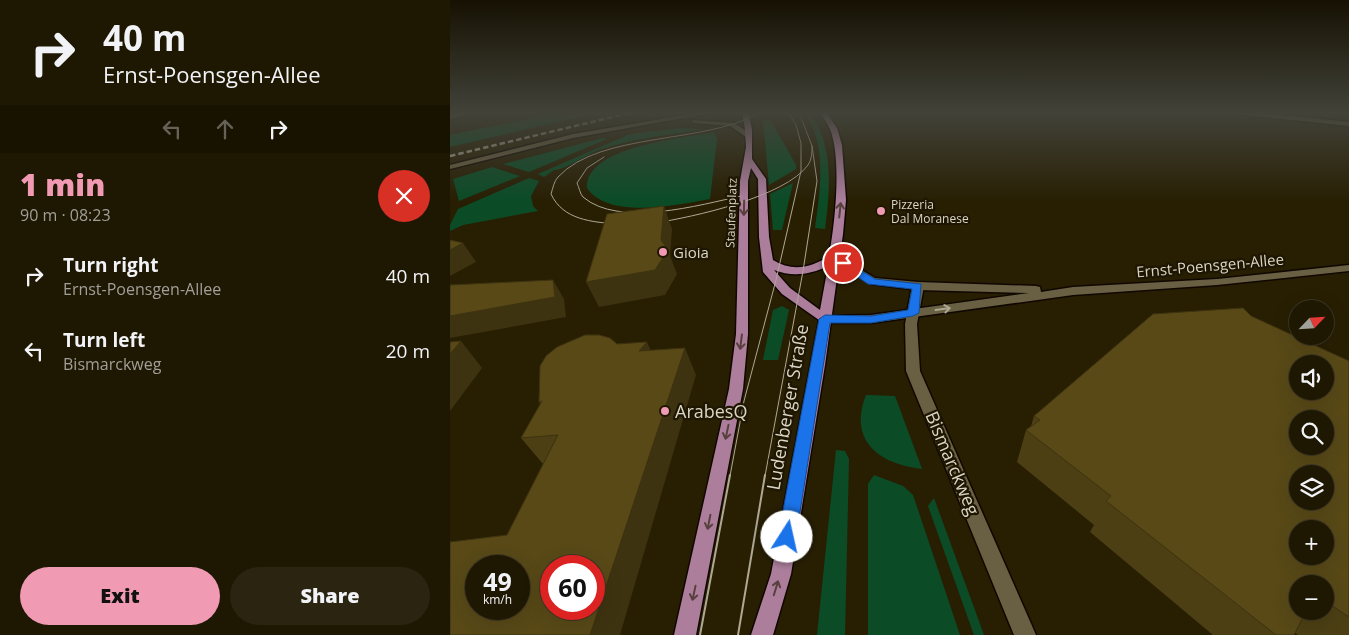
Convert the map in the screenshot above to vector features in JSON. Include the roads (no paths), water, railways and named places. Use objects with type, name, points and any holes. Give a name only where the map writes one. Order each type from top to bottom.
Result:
[{"type":"main road","name":"Staufenplatz","points":[[685,635],[736,389],[742,316],[744,181],[749,160],[750,142]]},
{"type":"main road","points":[[749,160],[762,179],[769,272],[781,286],[826,312],[835,257],[841,200],[837,142]]},
{"type":"main road","points":[[767,262],[783,270],[803,271],[820,266],[835,257]]},
{"type":"main road","name":"Ludenberger Straße","points":[[762,635],[780,574],[826,312]]},
{"type":"street","points":[[450,167],[551,142]]},
{"type":"street","name":"Ernst-Poensgen-Allee","points":[[835,257],[872,281],[918,286],[1073,291]]},
{"type":"street","name":"Ernst-Poensgen-Allee","points":[[826,312],[871,319],[1073,291],[1217,282],[1349,268]]},
{"type":"street","name":"Bismarckweg","points":[[918,286],[911,324],[914,371],[1025,635]]},
{"type":"tram line","points":[[617,224],[579,218],[563,209],[556,203],[551,194],[558,177],[577,162],[600,152],[646,142]]},
{"type":"tram line","points":[[801,142],[801,172]]},
{"type":"tram line","points":[[810,142],[812,146]]},
{"type":"tram line","points":[[765,476],[803,271],[817,181],[812,146]]},
{"type":"tram line","points":[[801,172],[808,165],[812,146]]},
{"type":"tram line","points":[[604,157],[587,168],[577,183],[583,197],[598,206],[617,211],[638,213],[660,212],[741,196]]},
{"type":"tram line","points":[[655,223],[692,216],[760,196],[780,187],[801,172]]},
{"type":"tram line","points":[[730,476],[744,401],[776,280],[801,172]]},
{"type":"tram line","points":[[700,635],[730,475]]},
{"type":"tram line","points":[[738,635],[765,475]]},
{"type":"railway","points":[[450,156],[510,142]]},
{"type":"place","name":"Pizzeria Dal Moranese","points":[[881,211]]},
{"type":"place","name":"Gioia","points":[[663,252]]},
{"type":"place","name":"ArabesQ","points":[[665,411]]}]
